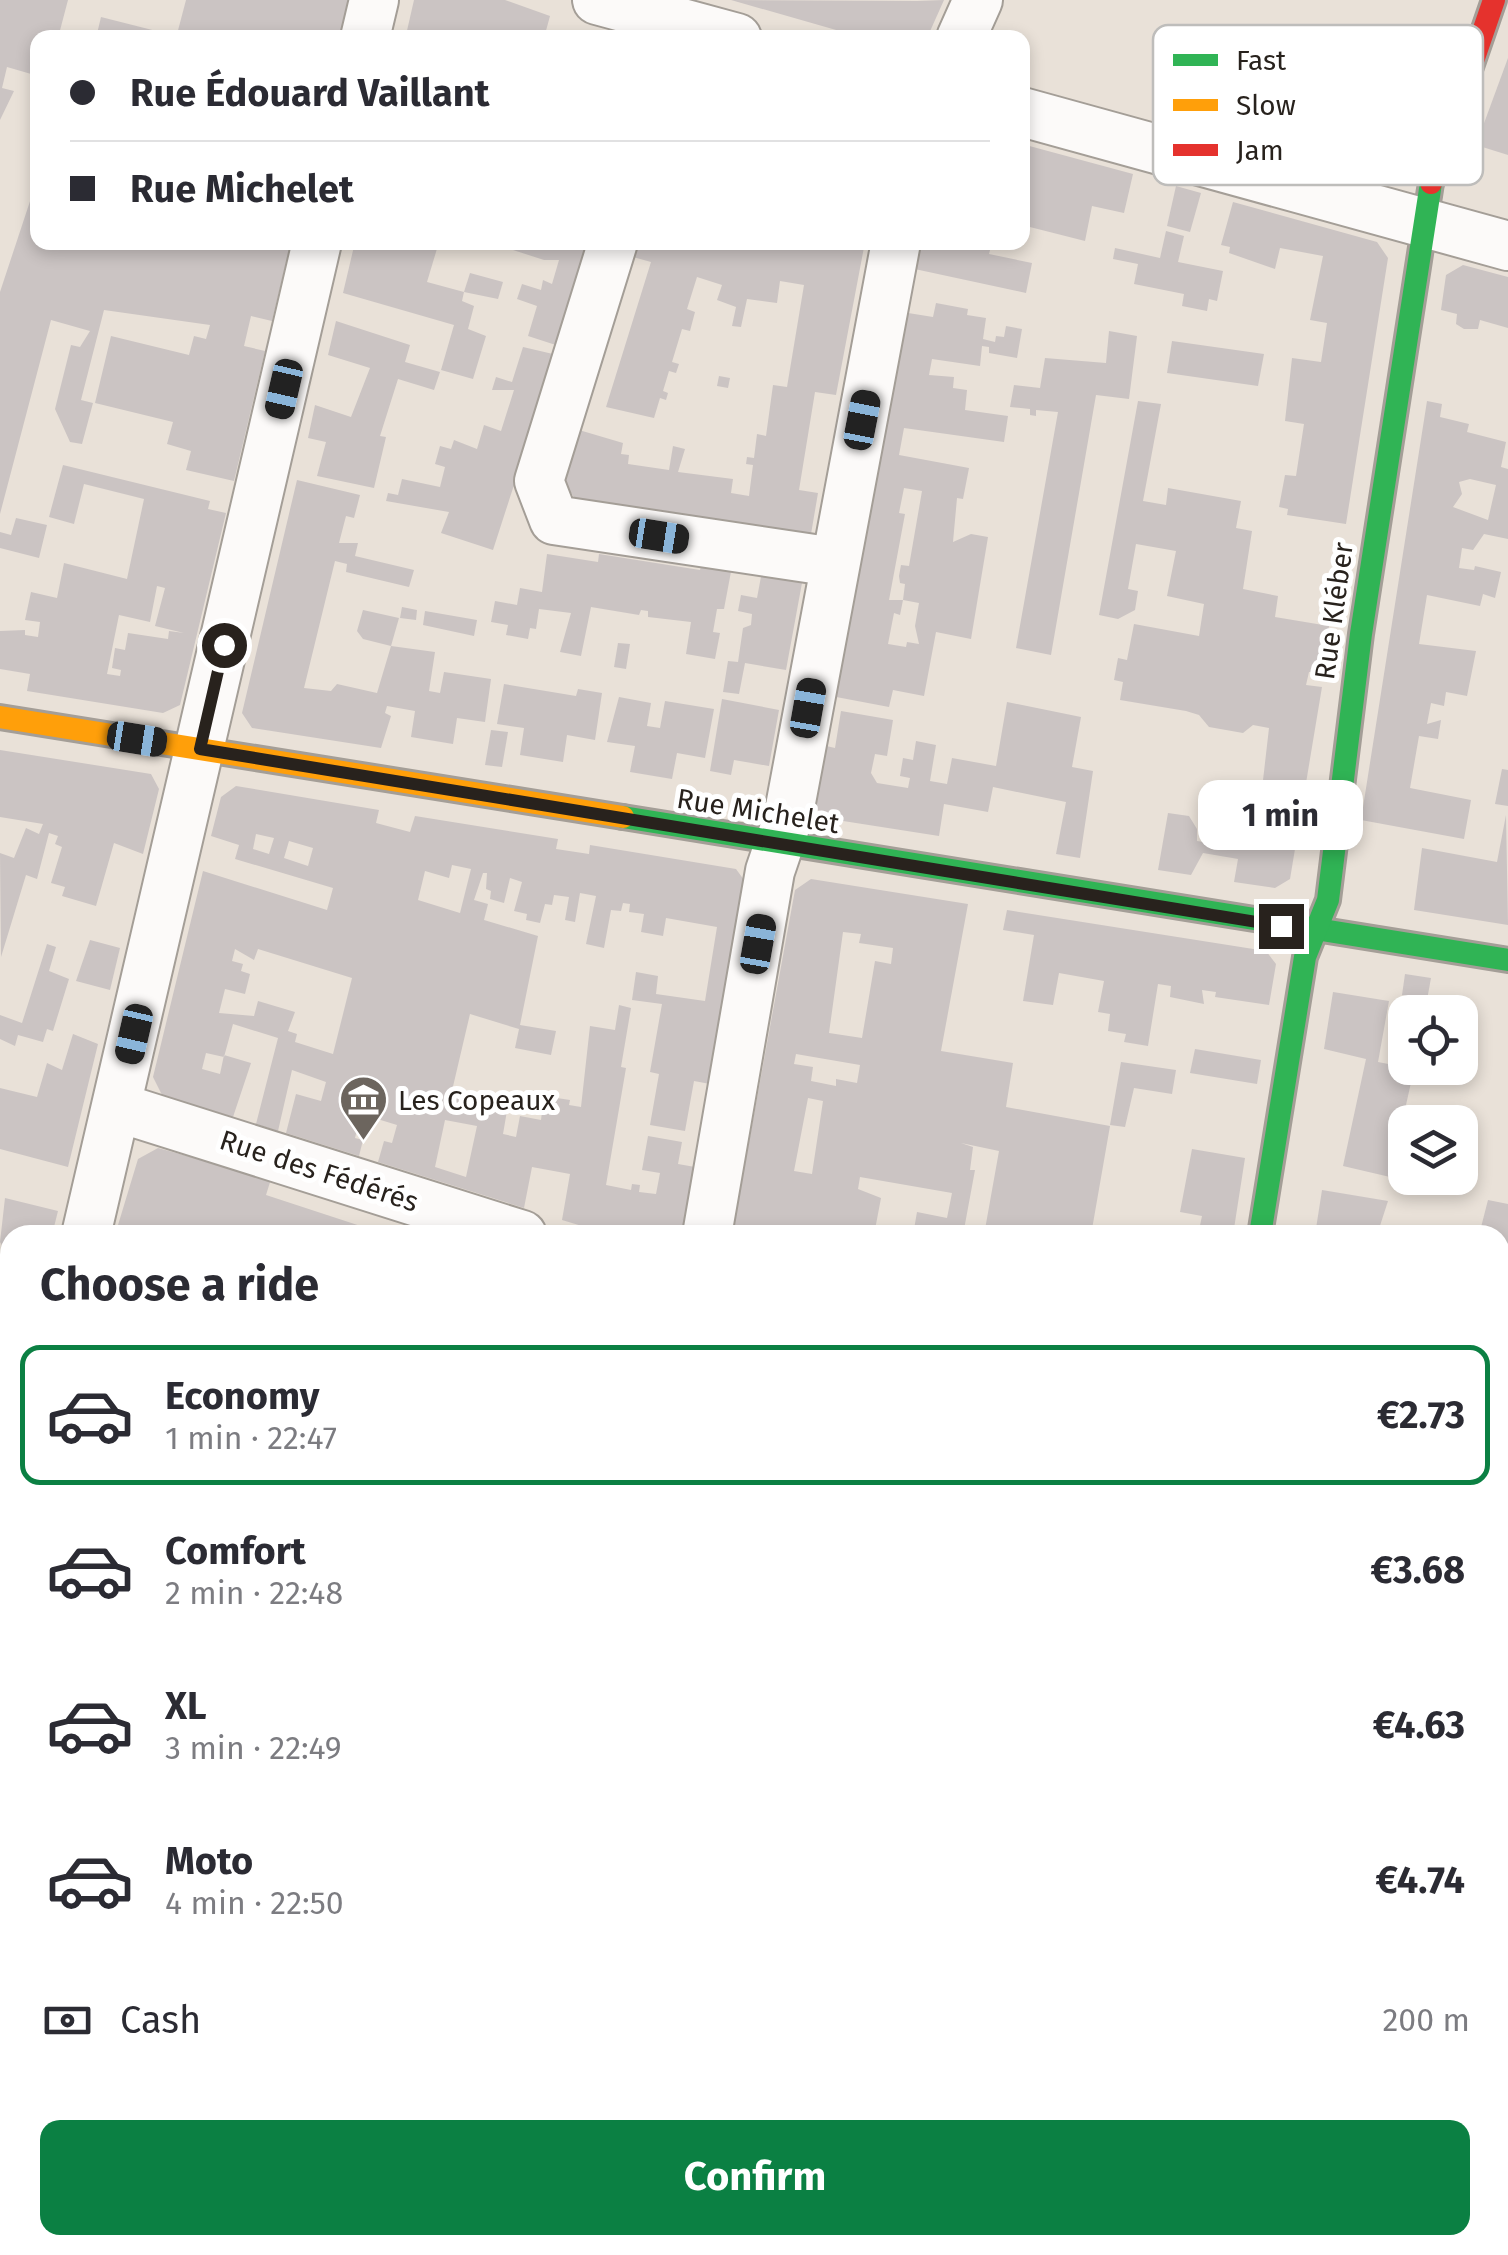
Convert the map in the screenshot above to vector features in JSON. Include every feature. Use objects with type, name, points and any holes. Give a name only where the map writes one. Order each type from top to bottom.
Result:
[{"type":"street","points":[[367,30],[374,0]]},
{"type":"street","points":[[598,0],[679,30]]},
{"type":"street","points":[[965,30],[978,0]]},
{"type":"street","name":"Rue Kléber","points":[[1483,31],[1494,0]]},
{"type":"street","points":[[1030,114],[1153,148]]},
{"type":"street","points":[[1285,185],[1508,246]]},
{"type":"street","name":"Rue Kléber","points":[[1262,1225],[1305,957],[1328,900],[1361,634],[1429,185]]},
{"type":"street","points":[[88,1225],[316,250]]},
{"type":"street","points":[[611,250],[539,481],[554,520],[834,562]]},
{"type":"street","points":[[709,1225],[778,845],[788,818],[894,250]]},
{"type":"street","name":"Rue Michelet","points":[[0,717],[1508,960]]},
{"type":"street","name":"Rue des Fédérés","points":[[117,1107],[490,1225]]},
{"type":"building","points":[[0,0],[68,0],[60,30],[30,30],[30,74],[7,67],[2,88],[14,91],[0,120]]},
{"type":"building","points":[[186,0],[350,0],[343,30],[178,30]]},
{"type":"building","points":[[414,0],[505,0],[550,16],[546,30],[407,30]]},
{"type":"building","points":[[731,0],[944,0],[931,30],[836,30]]},
{"type":"building","points":[[101,17],[152,30],[98,30]]},
{"type":"building","points":[[1508,58],[1508,155],[1483,147],[1483,126]]},
{"type":"building","points":[[1030,146],[1133,174],[1124,213],[1092,206],[1085,241],[1030,227]]},
{"type":"building","points":[[1176,186],[1201,193],[1190,232],[1167,226]]},
{"type":"building","points":[[30,201],[30,250],[289,250],[272,321],[251,316],[244,346],[265,351],[234,481],[186,470],[191,451],[167,444],[173,422],[95,403],[111,336],[189,355],[194,336],[206,339],[210,325],[104,310],[81,400],[93,403],[82,444],[70,442],[55,409],[71,345],[80,347],[90,331],[51,320],[0,514],[0,292]]},
{"type":"building","points":[[1233,202],[1377,242],[1388,258],[1346,524],[1287,515],[1288,509],[1279,507],[1285,475],[1296,476],[1304,424],[1285,421],[1292,358],[1321,362],[1327,323],[1310,320],[1323,256],[1280,248],[1275,269],[1229,253],[1230,247],[1221,245]]},
{"type":"building","points":[[1166,231],[1184,236],[1178,262],[1223,271],[1217,301],[1209,299],[1207,311],[1182,306],[1184,294],[1134,284],[1138,264],[1113,259],[1115,248],[1160,258]]},
{"type":"building","points":[[353,250],[437,250],[427,282],[464,292],[462,301],[474,306],[468,329],[486,336],[473,379],[441,370],[454,325],[343,293]]},
{"type":"building","points":[[513,250],[603,250],[565,348],[528,336],[537,306],[517,299],[522,284],[541,290],[543,280],[552,284],[559,260],[544,260]]},
{"type":"building","points":[[635,250],[863,250],[836,395],[815,392],[799,490],[818,493],[811,534],[803,540],[578,503],[567,487],[565,477],[579,430],[623,443],[621,454],[629,455],[628,464],[669,470],[673,446],[685,449],[678,472],[733,479],[731,493],[749,496],[753,465],[746,464],[747,457],[754,458],[757,434],[766,436],[773,385],[787,387],[804,285],[780,281],[777,303],[747,299],[741,327],[732,326],[736,307],[717,300],[722,285],[697,277],[687,309],[695,312],[690,331],[682,329],[672,362],[679,364],[676,373],[669,371],[663,391],[668,393],[666,400],[660,398],[654,418],[606,407],[651,262],[633,257]]},
{"type":"building","points":[[913,250],[990,250],[989,254],[1032,263],[1026,293],[910,268]]},
{"type":"building","points":[[1463,265],[1508,277],[1508,328],[1480,320],[1478,329],[1464,329],[1456,324],[1457,314],[1441,310],[1446,275]]},
{"type":"building","points":[[470,273],[503,282],[498,299],[464,292]]},
{"type":"building","points":[[936,303],[968,309],[967,315],[986,318],[983,339],[995,342],[996,336],[1004,337],[1006,326],[1022,329],[1017,358],[989,353],[989,347],[982,346],[980,366],[932,359],[929,375],[954,377],[953,388],[967,390],[965,410],[1008,416],[1004,442],[904,428],[899,455],[969,468],[963,499],[957,498],[953,542],[971,534],[988,537],[971,639],[936,632],[924,696],[893,690],[889,707],[831,696],[902,312],[933,317]],"holes":[[[904,488],[922,491],[909,566],[901,565],[899,576],[900,583],[905,584],[903,600],[889,600],[905,514],[899,513]],[[903,600],[919,603],[915,626],[919,644],[888,644],[894,613],[900,615]]]},
{"type":"building","points":[[336,321],[410,345],[405,362],[440,372],[434,390],[398,379],[380,436],[386,437],[374,488],[317,476],[326,442],[308,438],[315,405],[351,417],[370,368],[328,355]]},
{"type":"building","points":[[1109,331],[1137,336],[1129,399],[1096,395],[1051,655],[1016,648],[1058,412],[1036,410],[1036,416],[1030,415],[1030,409],[1010,407],[1014,385],[1040,388],[1045,358],[1106,363]]},
{"type":"building","points":[[1172,341],[1264,354],[1258,386],[1167,373]]},
{"type":"building","points":[[523,347],[570,358],[529,491],[514,485],[493,550],[441,533],[449,512],[386,501],[388,493],[398,495],[402,479],[440,487],[445,467],[435,464],[440,446],[451,449],[454,440],[477,449],[484,425],[501,431],[514,390],[492,390],[496,377],[512,382]]},
{"type":"building","points":[[719,376],[730,378],[728,388],[717,386]]},
{"type":"building","points":[[1138,401],[1161,404],[1143,501],[1166,505],[1168,488],[1241,501],[1236,528],[1252,531],[1243,589],[1278,596],[1275,617],[1329,626],[1322,672],[1309,672],[1306,685],[1322,687],[1290,879],[1275,888],[1234,882],[1238,859],[1203,853],[1191,875],[1158,870],[1168,813],[1189,816],[1197,829],[1197,841],[1255,850],[1269,728],[1253,725],[1243,733],[1209,727],[1199,715],[1186,711],[1120,700],[1123,682],[1114,680],[1118,658],[1127,660],[1134,624],[1199,636],[1204,604],[1167,596],[1176,551],[1136,544],[1128,589],[1138,591],[1135,610],[1118,619],[1099,615]]},
{"type":"building","points":[[1427,401],[1442,404],[1440,417],[1469,424],[1467,432],[1506,442],[1501,467],[1508,469],[1508,539],[1484,534],[1473,550],[1462,548],[1459,568],[1474,570],[1475,566],[1501,572],[1495,598],[1483,594],[1480,606],[1427,595],[1419,644],[1476,651],[1467,696],[1446,692],[1444,706],[1431,703],[1427,724],[1441,720],[1438,739],[1419,736],[1410,788],[1471,800],[1464,839],[1361,820]],"holes":[[[1470,479],[1496,485],[1488,520],[1453,507],[1462,494],[1459,482]]]},
{"type":"building","points":[[63,465],[210,501],[208,509],[226,513],[180,705],[163,713],[27,691],[30,674],[0,669],[0,631],[25,630],[25,635],[38,637],[40,622],[25,620],[31,592],[57,598],[64,563],[127,579],[144,499],[84,484],[74,524],[49,517]],"holes":[[[157,586],[165,588],[155,626],[184,633],[169,631],[168,639],[128,633],[125,650],[115,648],[112,668],[121,670],[120,676],[107,674],[119,615],[150,622]]]},
{"type":"building","points":[[297,480],[360,495],[354,518],[346,516],[339,543],[358,543],[355,556],[414,570],[409,587],[346,572],[347,564],[335,561],[304,688],[331,691],[337,684],[377,693],[391,646],[435,652],[429,691],[440,693],[444,672],[491,679],[485,722],[457,718],[453,744],[411,737],[415,711],[387,706],[385,713],[391,716],[381,748],[252,728],[242,713]]},
{"type":"building","points":[[16,518],[47,525],[39,558],[0,548],[0,532],[11,535]]},
{"type":"building","points":[[547,554],[598,562],[599,554],[700,570],[703,557],[733,561],[724,609],[717,609],[713,632],[720,633],[715,659],[686,654],[691,622],[648,617],[648,611],[641,610],[639,615],[591,607],[581,656],[560,652],[571,613],[539,609],[536,629],[530,628],[528,639],[506,635],[508,625],[491,622],[495,601],[517,605],[520,588],[542,592]]},
{"type":"building","points":[[763,566],[804,572],[786,670],[745,663],[739,694],[723,692],[728,661],[738,662],[743,628],[751,625],[752,614],[738,611],[741,595],[757,598]]},
{"type":"building","points":[[402,607],[417,610],[416,620],[400,618]]},
{"type":"building","points":[[363,610],[399,618],[391,646],[363,639],[357,631]]},
{"type":"building","points":[[425,611],[477,620],[474,636],[423,625]]},
{"type":"building","points":[[618,643],[630,644],[626,669],[614,667]]},
{"type":"building","points":[[504,684],[576,696],[578,689],[602,693],[595,740],[567,735],[563,762],[520,755],[524,728],[497,724]]},
{"type":"building","points":[[619,697],[651,703],[647,726],[660,728],[665,701],[714,709],[705,758],[677,753],[672,779],[630,772],[635,746],[607,742]]},
{"type":"building","points":[[722,699],[779,710],[769,766],[734,760],[731,775],[710,771]]},
{"type":"building","points":[[1007,702],[1081,717],[1072,767],[1093,771],[1080,858],[1056,854],[1066,802],[993,787],[988,812],[944,804],[939,836],[824,818],[812,802],[822,745],[835,748],[841,711],[893,720],[887,756],[875,754],[871,773],[877,783],[908,788],[910,778],[900,776],[903,758],[913,760],[916,741],[936,745],[930,781],[947,784],[952,758],[996,766]]},
{"type":"building","points":[[491,730],[508,732],[502,767],[485,765]]},
{"type":"building","points":[[0,750],[151,774],[159,789],[143,854],[114,843],[96,906],[62,896],[65,887],[51,883],[62,847],[55,844],[58,836],[49,833],[37,879],[26,875],[1,957],[0,853],[14,858],[26,828],[39,834],[43,824],[0,817]]},
{"type":"building","points":[[1502,769],[1508,770],[1508,806],[1495,804]]},
{"type":"building","points":[[236,786],[379,810],[376,823],[410,832],[415,816],[558,839],[556,849],[589,854],[590,845],[736,869],[747,884],[710,1084],[694,1081],[685,1131],[650,1125],[659,1074],[650,1072],[662,1004],[632,1000],[636,972],[658,976],[656,994],[705,1001],[717,927],[666,918],[663,936],[641,932],[644,914],[629,912],[630,904],[623,903],[621,911],[611,910],[604,948],[586,944],[596,896],[580,893],[575,922],[565,920],[569,897],[554,895],[552,905],[545,904],[540,923],[526,920],[527,914],[514,911],[522,882],[510,878],[504,903],[490,899],[487,873],[483,873],[474,900],[488,904],[484,920],[538,936],[520,1025],[556,1031],[551,1055],[515,1048],[519,1029],[470,1014],[451,1095],[508,1105],[503,1134],[516,1137],[520,1116],[541,1120],[544,1096],[570,1100],[569,1105],[581,1107],[590,1026],[615,1030],[619,1005],[631,1008],[621,1067],[626,1068],[606,1185],[631,1190],[632,1184],[640,1185],[639,1192],[656,1194],[660,1173],[642,1170],[648,1136],[682,1142],[678,1164],[695,1167],[684,1225],[579,1225],[562,1220],[570,1174],[532,1167],[524,1208],[378,1162],[384,1141],[392,1143],[397,1125],[361,1114],[355,1138],[363,1140],[359,1156],[286,1133],[296,1094],[321,1101],[326,1082],[292,1070],[278,1131],[256,1124],[278,1038],[233,1024],[225,1055],[251,1063],[233,1117],[162,1095],[153,1077],[203,871],[327,910],[333,888],[235,859],[239,845],[211,836],[221,797]],"holes":[[[256,834],[274,838],[269,854],[253,849]],[[289,841],[313,848],[308,866],[284,858]],[[452,865],[471,869],[460,913],[418,900],[425,871],[449,878]],[[235,949],[254,960],[258,949],[352,978],[333,1054],[295,1042],[297,1034],[288,1031],[295,1012],[258,1001],[254,1016],[219,1013],[225,989],[245,994],[250,974],[241,971],[243,964],[232,961]],[[206,1053],[224,1057],[220,1074],[202,1069]],[[445,1120],[477,1126],[466,1177],[435,1167]]]},
{"type":"building","points":[[1506,815],[1508,925],[1414,910],[1422,848],[1497,862]]},
{"type":"building","points":[[811,879],[968,904],[941,1051],[1013,1063],[1006,1107],[1110,1126],[1093,1225],[986,1225],[999,1151],[961,1143],[973,1147],[970,1170],[975,1170],[965,1225],[915,1225],[917,1212],[947,1218],[952,1193],[860,1177],[858,1189],[881,1198],[876,1225],[734,1225],[795,890]],"holes":[[[843,932],[861,934],[859,943],[893,948],[891,964],[875,961],[862,1038],[829,1033]],[[796,1054],[860,1065],[857,1083],[836,1079],[836,1086],[811,1081],[813,1067],[794,1064]],[[808,1098],[823,1101],[812,1174],[794,1171]]]},
{"type":"building","points":[[1007,910],[1266,951],[1276,964],[1269,1005],[1215,997],[1216,992],[1202,990],[1204,1004],[1170,997],[1171,986],[1158,984],[1148,1046],[1124,1042],[1126,1034],[1108,1031],[1110,1014],[1098,1012],[1104,981],[1059,973],[1053,1005],[1023,1001],[1034,935],[1003,930]]},
{"type":"building","points":[[90,940],[120,948],[110,990],[76,981]]},
{"type":"building","points":[[47,944],[56,947],[49,971],[69,979],[53,1031],[47,1029],[43,1042],[18,1035],[15,1046],[0,1039],[0,1015],[22,1023]]},
{"type":"building","points":[[1405,974],[1431,978],[1428,995],[1402,995]]},
{"type":"building","points":[[1333,992],[1388,1001],[1378,1062],[1388,1064],[1388,1085],[1410,1085],[1406,1105],[1388,1105],[1388,1177],[1343,1166],[1366,1059],[1324,1049]]},
{"type":"building","points":[[73,1034],[98,1044],[68,1167],[0,1149],[0,1088],[37,1097],[47,1063],[62,1070]]},
{"type":"building","points":[[1195,1049],[1261,1060],[1257,1084],[1190,1073]]},
{"type":"building","points":[[1121,1062],[1176,1070],[1172,1094],[1134,1088],[1125,1127],[1110,1125]]},
{"type":"building","points":[[158,1148],[271,1179],[266,1195],[358,1225],[118,1225],[138,1159]]},
{"type":"building","points":[[1192,1149],[1245,1158],[1235,1225],[1200,1225],[1202,1216],[1180,1212]]},
{"type":"building","points":[[1322,1190],[1388,1201],[1380,1225],[1317,1225]]},
{"type":"building","points":[[5,1198],[58,1211],[54,1225],[2,1225]]},
{"type":"building","points":[[1488,1200],[1508,1204],[1508,1225],[1482,1225]]},
{"type":"traffic: fast","points":[[1262,1225],[1305,957],[1328,900],[1361,634],[1431,185]]},
{"type":"traffic: fast","points":[[623,817],[1508,960]]},
{"type":"traffic: slow","points":[[0,717],[623,817]]},
{"type":"traffic: jam","points":[[1483,32],[1494,0]]},
{"type":"place","name":"Les Copeaux","points":[[363,1142]]},
{"type":"route","points":[[224,645],[200,749],[1281,926]]}]
